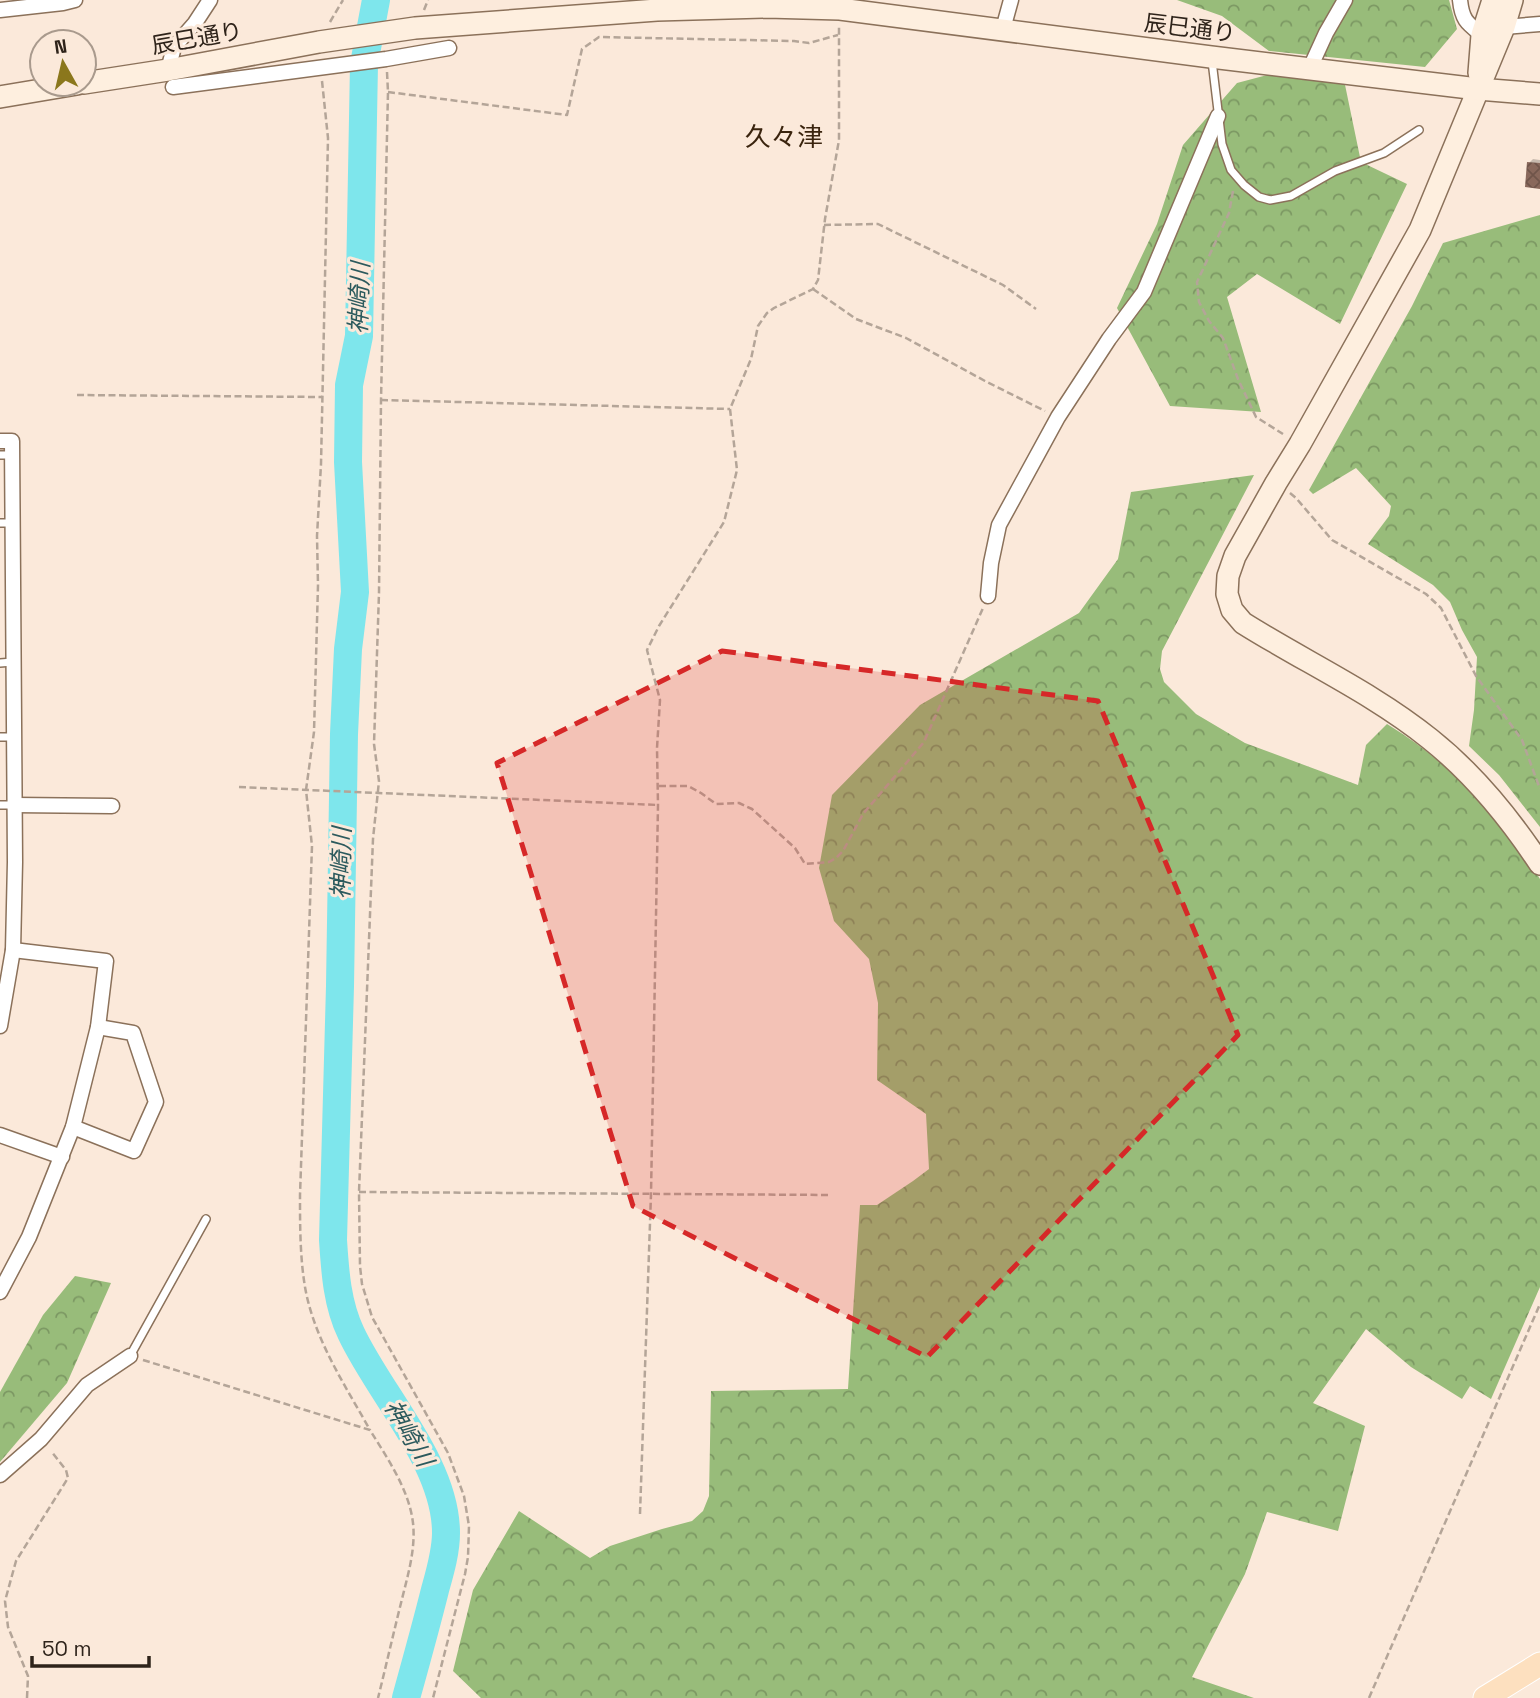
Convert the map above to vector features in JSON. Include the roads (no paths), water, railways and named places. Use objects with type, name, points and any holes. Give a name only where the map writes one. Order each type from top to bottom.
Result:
[{"type":"main road","points":[[1485,1698],[1540,1664]]},
{"type":"street","points":[[210,0],[174,47],[170,79],[320,68],[449,48]]},
{"type":"street","points":[[1003,29],[1011,0]]},
{"type":"street","points":[[1310,68],[1345,0]]},
{"type":"street","points":[[1460,0],[1466,22],[1482,35]]},
{"type":"street","points":[[1478,89],[1482,35],[1493,0]]},
{"type":"street","points":[[1512,0],[1504,27],[1420,230],[1235,556],[1228,576],[1227,594],[1232,610],[1243,623],[1378,702],[1432,740],[1479,784],[1507,817],[1540,864]]},
{"type":"street","points":[[0,10],[67,1]]},
{"type":"street","name":"辰巳通り","points":[[98,82],[170,79],[319,42],[415,28],[658,5],[839,9],[1211,57],[1540,94]]},
{"type":"street","points":[[1504,27],[1540,24]]},
{"type":"street","points":[[0,97],[28,92]]},
{"type":"street","points":[[988,596],[999,525],[1058,417],[1109,339],[1144,292],[1218,116]]},
{"type":"street","points":[[0,441],[12,441],[6,455],[6,523],[7,862],[13,950],[0,1026]]},
{"type":"street","points":[[7,805],[112,806]]},
{"type":"street","points":[[0,1292],[29,1237],[73,1127],[98,1027],[106,961],[13,950]]},
{"type":"street","points":[[73,1127],[134,1151],[156,1102],[133,1033],[98,1027]]},
{"type":"street","points":[[0,1135],[62,1157]]},
{"type":"street","points":[[0,1475],[41,1439],[87,1385],[130,1356]]},
{"type":"lane","points":[[1211,57],[1222,144],[1231,170],[1259,197],[1270,200],[1291,196],[1335,171],[1384,153],[1419,130]]},
{"type":"lane","points":[[130,1356],[206,1219]]},
{"type":"waterway","name":"神崎川","points":[[376,0],[364,64],[359,336],[349,385],[348,462],[355,592],[348,649],[344,734],[333,1240],[338,1287],[346,1322],[363,1357],[424,1455],[443,1507],[446,1533],[444,1555],[406,1698]]},
{"type":"district","name":"久々津","points":[[784,137]]}]
